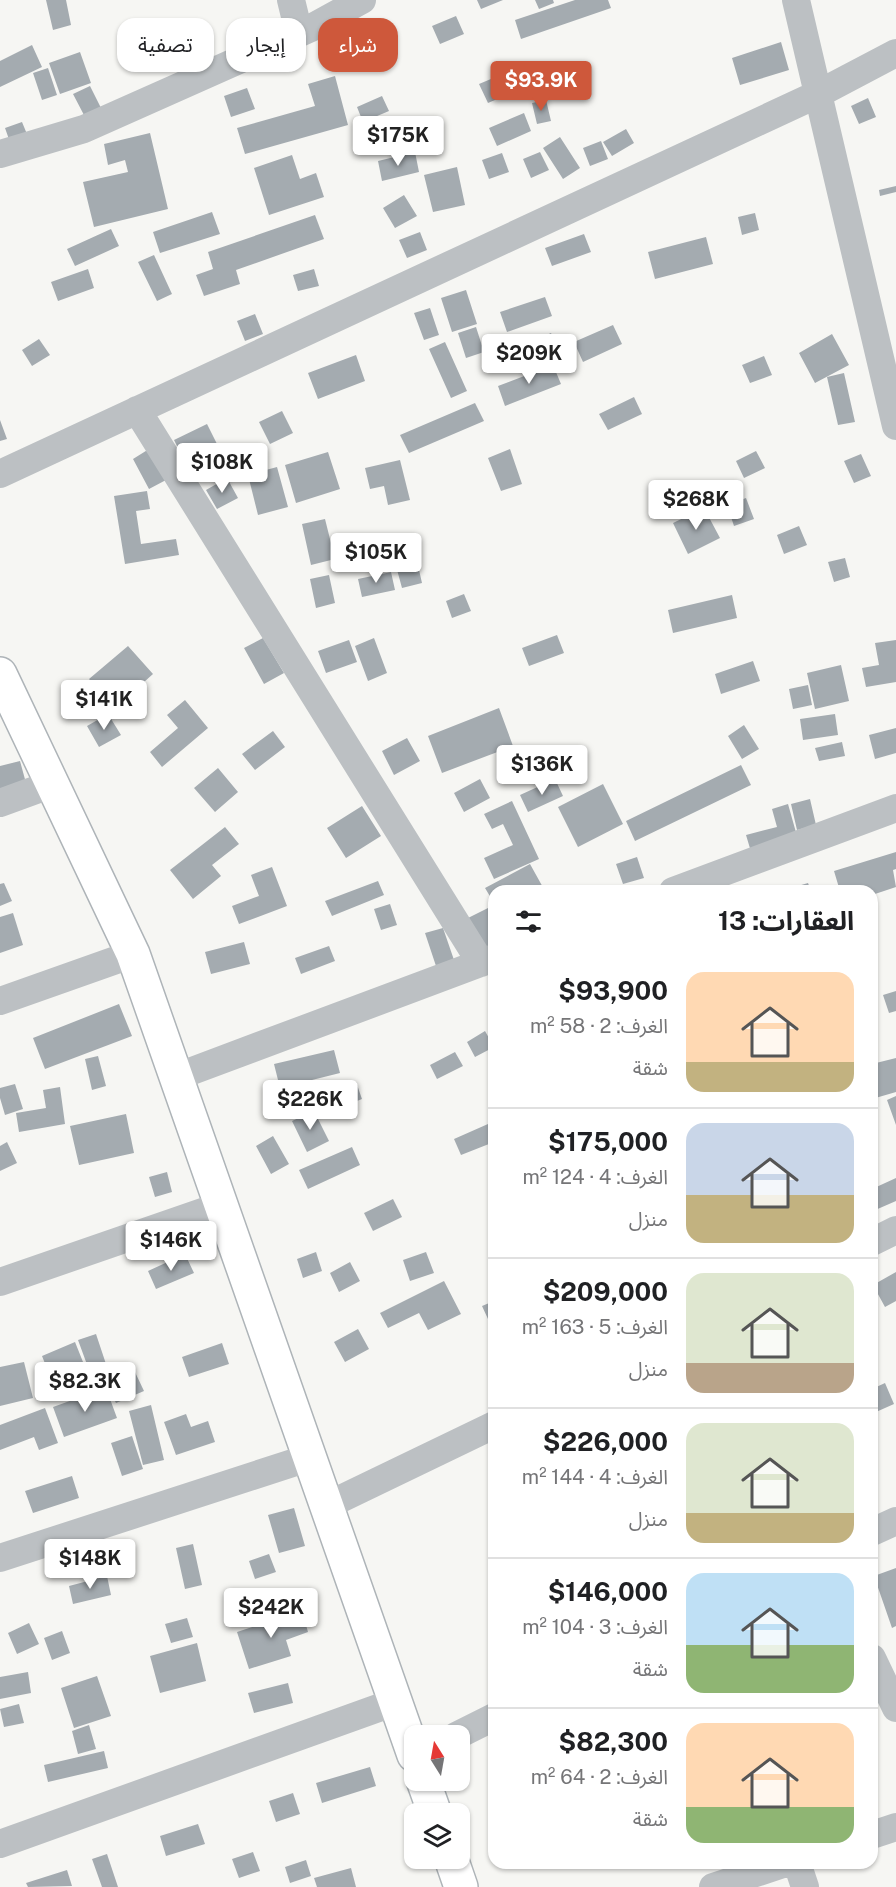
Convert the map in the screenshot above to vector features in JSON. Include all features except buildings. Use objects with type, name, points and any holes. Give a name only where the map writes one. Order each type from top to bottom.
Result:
[{"type":"street","points":[[291,0],[295,18]]},
{"type":"street","points":[[306,29],[362,0]]},
{"type":"street","points":[[796,0],[818,94],[886,340],[896,426]]},
{"type":"street","points":[[0,474],[818,94],[896,53]]},
{"type":"street","points":[[0,154],[84,129],[226,66]]},
{"type":"street","points":[[137,410],[487,960],[176,1077]]},
{"type":"street","points":[[0,674],[133,954],[404,1727]]},
{"type":"street","points":[[0,803],[52,784]]},
{"type":"street","points":[[689,885],[896,808]]},
{"type":"street","points":[[0,1001],[133,954]]},
{"type":"street","points":[[0,1281],[220,1206]]},
{"type":"street","points":[[878,1239],[896,1230]]},
{"type":"street","points":[[326,1506],[488,1428]]},
{"type":"street","points":[[0,1558],[308,1458]]},
{"type":"street","points":[[878,1529],[896,1521]]},
{"type":"street","points":[[878,1670],[896,1708]]},
{"type":"street","points":[[0,1844],[395,1702]]},
{"type":"street","points":[[470,1729],[488,1720]]},
{"type":"street","points":[[878,1833],[896,1827]]},
{"type":"street","points":[[455,1869],[461,1887]]},
{"type":"street","points":[[713,1887],[768,1869]]},
{"type":"street","points":[[799,1869],[805,1887]]}]
